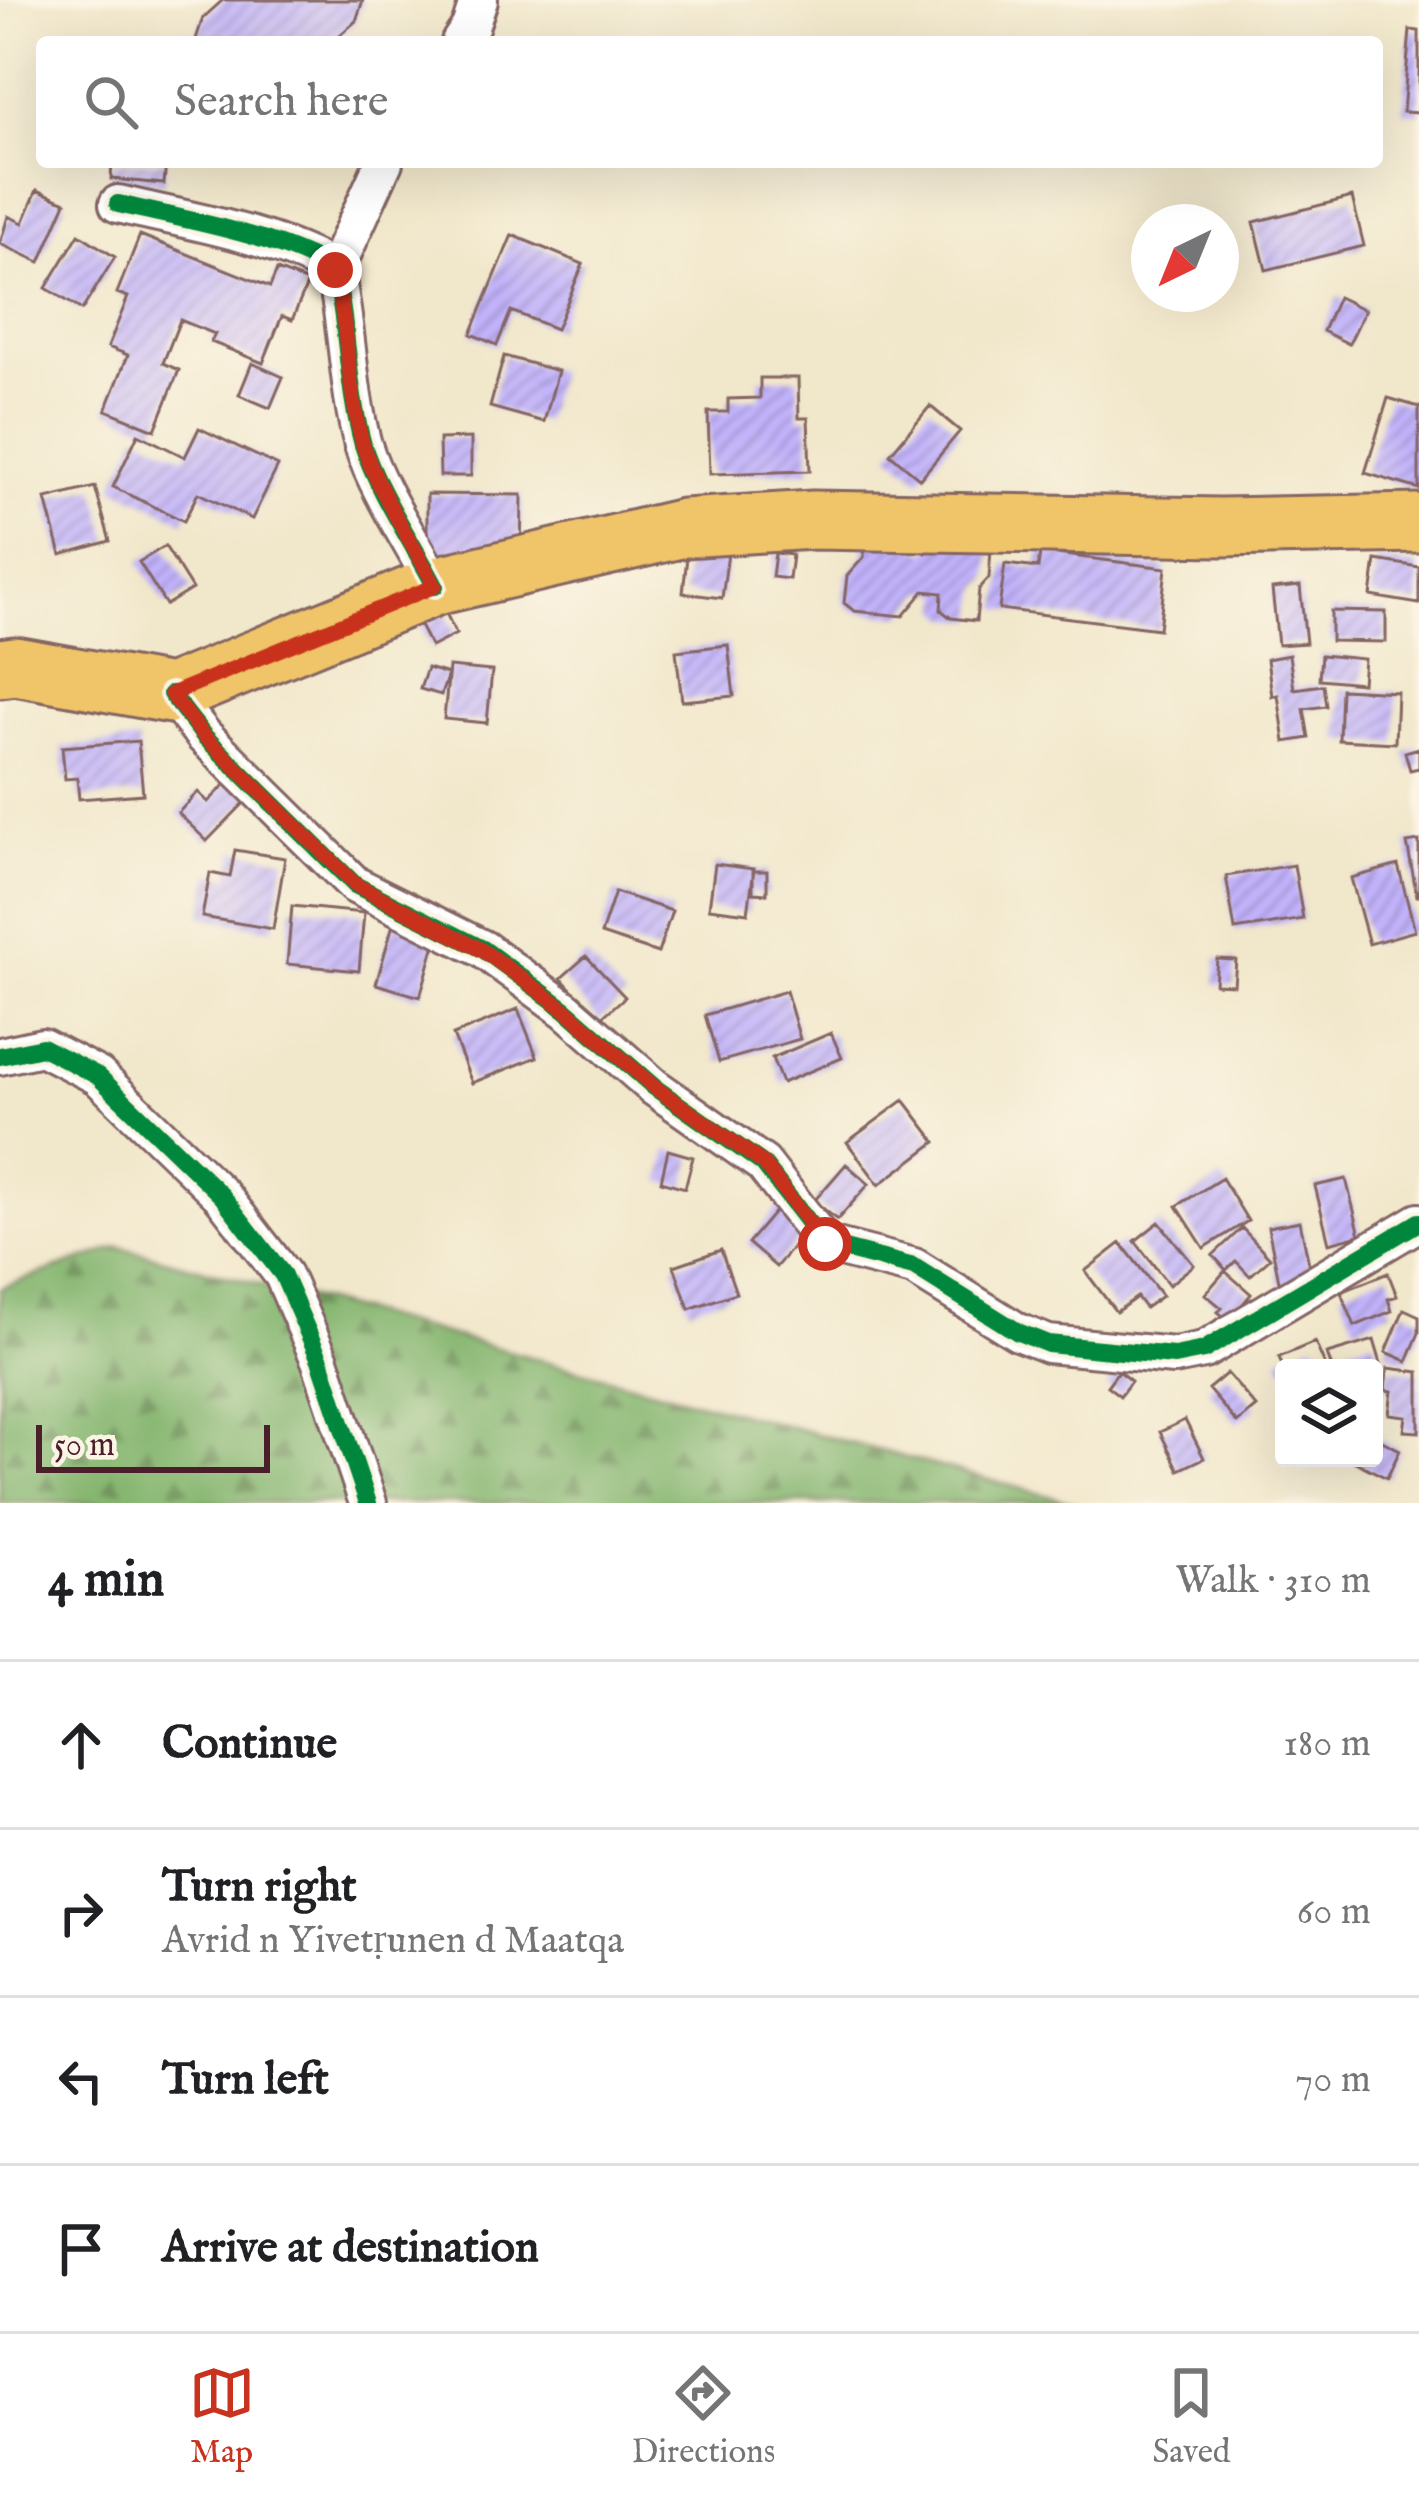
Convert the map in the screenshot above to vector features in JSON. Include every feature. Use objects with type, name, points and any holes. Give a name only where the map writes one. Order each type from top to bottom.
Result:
[{"type":"main road","points":[[0,668],[16,666],[171,694],[435,586],[684,528],[751,522],[1419,524]]},
{"type":"street","points":[[464,36],[479,0]]},
{"type":"street","points":[[381,168],[335,270],[343,298],[348,382],[365,451],[435,586]]},
{"type":"street","points":[[118,204],[242,234],[311,256],[335,270]]},
{"type":"street","points":[[171,694],[230,763],[356,885],[482,950],[566,1010],[654,1087],[763,1163],[825,1244],[914,1267],[1033,1338],[1048,1344],[1174,1356],[1204,1350],[1419,1222]]},
{"type":"street","points":[[0,1056],[41,1047],[98,1076],[222,1196],[283,1275],[320,1360],[368,1503]]},
{"type":"green space","points":[[119,1247],[1075,1503],[0,1503],[0,1288]]},
{"type":"building","points":[[223,0],[363,0],[356,21],[339,36],[197,36],[203,18]]},
{"type":"building","points":[[1410,30],[1419,31],[1419,113],[1403,112]]},
{"type":"building","points":[[112,168],[165,168],[164,184],[111,179]]},
{"type":"building","points":[[37,190],[66,202],[40,262],[0,244],[8,216],[23,223]]},
{"type":"building","points":[[1352,197],[1364,246],[1266,270],[1254,222]]},
{"type":"building","points":[[79,234],[115,257],[82,310],[46,288]]},
{"type":"building","points":[[140,235],[270,287],[277,270],[308,282],[292,320],[282,316],[263,363],[211,342],[215,334],[180,320],[163,363],[179,370],[155,430],[106,410],[128,355],[108,347],[128,297],[117,293]]},
{"type":"building","points":[[512,235],[583,264],[556,329],[511,311],[497,345],[471,334]]},
{"type":"building","points":[[1338,297],[1365,310],[1349,344],[1323,331]]},
{"type":"building","points":[[504,356],[558,371],[544,422],[490,407]]},
{"type":"building","points":[[252,363],[283,377],[270,408],[239,395]]},
{"type":"building","points":[[760,378],[798,378],[799,418],[808,418],[810,471],[710,474],[708,412],[728,412],[728,399],[760,398]]},
{"type":"building","points":[[1388,398],[1419,407],[1419,489],[1365,473]]},
{"type":"building","points":[[930,406],[960,431],[920,479],[890,454]]},
{"type":"building","points":[[199,428],[278,466],[252,519],[198,493],[184,521],[113,487],[138,434],[185,457]]},
{"type":"building","points":[[471,438],[471,476],[440,476],[439,439]]},
{"type":"building","points":[[95,487],[110,541],[61,555],[46,499]]},
{"type":"building","points":[[427,494],[522,495],[521,558],[427,558]]},
{"type":"building","points":[[940,537],[991,549],[989,578],[979,589],[976,621],[951,618],[941,610],[942,593],[924,591],[903,616],[854,611],[844,603],[847,576],[864,557],[865,540],[918,546],[926,553]]},
{"type":"building","points":[[165,546],[192,589],[166,605],[139,562]]},
{"type":"building","points":[[688,548],[728,553],[722,598],[683,593]]},
{"type":"building","points":[[1040,552],[1166,568],[1159,629],[999,609],[1005,564],[1038,568]]},
{"type":"building","points":[[775,553],[792,555],[789,579],[772,577]]},
{"type":"building","points":[[1376,560],[1419,567],[1419,604],[1371,596]]},
{"type":"building","points":[[1300,586],[1306,643],[1278,645],[1272,589]]},
{"type":"building","points":[[445,611],[456,634],[431,647],[419,624]]},
{"type":"building","points":[[1331,611],[1386,612],[1386,642],[1331,641]]},
{"type":"building","points":[[728,645],[734,696],[682,701],[676,651]]},
{"type":"building","points":[[1289,655],[1294,689],[1323,685],[1326,706],[1304,709],[1309,738],[1285,742],[1267,659]]},
{"type":"building","points":[[1321,655],[1364,659],[1362,683],[1319,679]]},
{"type":"building","points":[[449,667],[492,671],[487,723],[444,719]]},
{"type":"building","points":[[427,668],[448,674],[441,695],[420,689]]},
{"type":"building","points":[[1341,689],[1397,692],[1395,743],[1339,740]]},
{"type":"building","points":[[138,741],[143,794],[79,799],[77,778],[65,779],[62,747]]},
{"type":"building","points":[[1419,748],[1419,768],[1410,770],[1405,752]]},
{"type":"building","points":[[232,778],[250,797],[207,841],[178,813],[198,792],[208,802]]},
{"type":"building","points":[[1419,841],[1419,896],[1417,896],[1407,843]]},
{"type":"building","points":[[235,850],[285,858],[273,929],[202,917],[210,873],[230,877]]},
{"type":"building","points":[[715,864],[754,869],[748,913],[709,908]]},
{"type":"building","points":[[1294,865],[1303,919],[1235,930],[1226,876]]},
{"type":"building","points":[[1398,865],[1415,931],[1369,944],[1351,878]]},
{"type":"building","points":[[753,871],[767,871],[767,894],[753,893]]},
{"type":"building","points":[[615,892],[672,911],[658,953],[601,934]]},
{"type":"building","points":[[292,906],[364,913],[359,971],[287,964]]},
{"type":"building","points":[[393,924],[437,937],[420,997],[376,984]]},
{"type":"building","points":[[586,956],[625,997],[599,1020],[561,978]]},
{"type":"building","points":[[1217,959],[1236,960],[1234,985],[1215,984]]},
{"type":"building","points":[[786,991],[800,1039],[719,1062],[705,1015]]},
{"type":"building","points":[[518,1009],[537,1057],[472,1083],[453,1035]]},
{"type":"building","points":[[831,1033],[842,1058],[782,1083],[772,1058]]},
{"type":"building","points":[[904,1100],[936,1142],[879,1185],[847,1142]]},
{"type":"building","points":[[668,1150],[693,1157],[685,1188],[661,1181]]},
{"type":"building","points":[[846,1164],[869,1184],[837,1220],[814,1201]]},
{"type":"building","points":[[1222,1178],[1248,1221],[1204,1248],[1177,1206]]},
{"type":"building","points":[[1346,1179],[1360,1235],[1329,1243],[1315,1186]]},
{"type":"building","points":[[781,1204],[809,1228],[776,1267],[748,1243]]},
{"type":"building","points":[[1300,1221],[1312,1279],[1280,1286],[1268,1227]]},
{"type":"building","points":[[1159,1222],[1194,1265],[1169,1285],[1135,1241]]},
{"type":"building","points":[[1242,1228],[1270,1258],[1250,1276],[1236,1261],[1226,1270],[1213,1255]]},
{"type":"building","points":[[1121,1243],[1162,1296],[1145,1308],[1137,1297],[1116,1312],[1085,1271]]},
{"type":"building","points":[[721,1250],[736,1293],[689,1309],[674,1266]]},
{"type":"building","points":[[1225,1271],[1251,1294],[1229,1321],[1205,1294]]},
{"type":"building","points":[[1388,1273],[1397,1296],[1388,1299],[1392,1311],[1355,1326],[1341,1292]]},
{"type":"building","points":[[1404,1309],[1419,1316],[1419,1333],[1407,1361],[1386,1352]]},
{"type":"building","points":[[1374,1340],[1380,1359],[1329,1359],[1327,1354]]},
{"type":"building","points":[[1315,1342],[1322,1359],[1280,1359]]},
{"type":"building","points":[[1388,1368],[1419,1372],[1419,1432],[1404,1431],[1406,1416],[1389,1414]]},
{"type":"building","points":[[1118,1371],[1131,1381],[1120,1396],[1107,1386]]},
{"type":"building","points":[[1227,1373],[1256,1407],[1237,1423],[1208,1389]]},
{"type":"building","points":[[1185,1420],[1204,1458],[1179,1470],[1160,1432]]},
{"type":"building","points":[[1383,1442],[1400,1450],[1387,1478],[1365,1467],[1383,1467]]},
{"type":"cycle path","points":[[118,204],[257,237],[335,270],[363,445],[386,498],[435,586]]},
{"type":"cycle path","points":[[171,694],[204,736],[355,885],[483,949],[566,1010],[654,1087],[763,1164],[825,1244],[914,1267],[1018,1332],[1048,1344],[1174,1356],[1204,1350],[1419,1222]]},
{"type":"cycle path","points":[[0,1056],[42,1047],[98,1076],[222,1196],[283,1275],[320,1360],[368,1503]]},
{"type":"route","points":[[335,270],[343,298],[348,382],[365,451],[435,586],[171,694],[204,736],[356,885],[482,950],[566,1010],[654,1087],[763,1163],[825,1244]]}]
